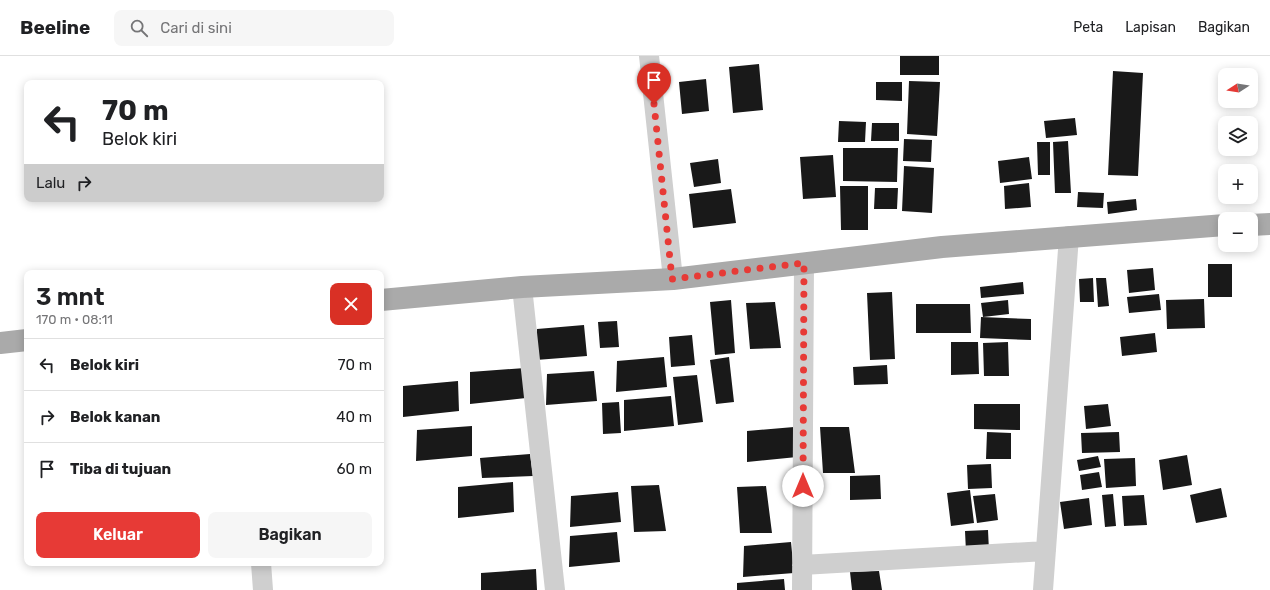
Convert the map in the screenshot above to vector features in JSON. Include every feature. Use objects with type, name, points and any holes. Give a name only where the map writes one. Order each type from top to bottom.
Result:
[{"type":"main road","points":[[1258,225],[1270,224]]},
{"type":"main road","points":[[384,300],[522,287],[672,279],[942,247],[1218,225]]},
{"type":"main road","points":[[0,343],[24,340]]},
{"type":"street","points":[[649,56],[672,279]]},
{"type":"street","points":[[1043,590],[1069,236]]},
{"type":"street","points":[[802,590],[804,263]]},
{"type":"street","points":[[522,287],[555,590]]},
{"type":"street","points":[[802,565],[1046,551]]},
{"type":"street","points":[[261,566],[263,590]]},
{"type":"building","points":[[900,56],[939,56],[939,75],[900,75]]},
{"type":"building","points":[[759,64],[763,110],[733,113],[729,67]]},
{"type":"building","points":[[1113,71],[1143,73],[1138,176],[1108,175]]},
{"type":"building","points":[[706,79],[709,111],[682,114],[679,82]]},
{"type":"building","points":[[909,81],[940,82],[937,136],[907,134]]},
{"type":"building","points":[[876,82],[902,82],[902,101],[876,100]]},
{"type":"building","points":[[1075,118],[1077,135],[1046,138],[1044,121]]},
{"type":"building","points":[[839,121],[866,122],[865,142],[838,142]]},
{"type":"building","points":[[872,123],[899,123],[899,141],[871,141]]},
{"type":"building","points":[[904,139],[932,140],[931,162],[903,161]]},
{"type":"building","points":[[1068,141],[1071,193],[1055,193],[1053,142]]},
{"type":"building","points":[[1037,142],[1050,142],[1050,175],[1038,175]]},
{"type":"building","points":[[843,148],[898,148],[897,182],[843,181]]},
{"type":"building","points":[[833,155],[836,197],[803,199],[800,157]]},
{"type":"building","points":[[1029,157],[1032,179],[1000,183],[998,161]]},
{"type":"building","points":[[718,159],[721,183],[694,187],[690,163]]},
{"type":"building","points":[[904,166],[934,168],[932,213],[902,211]]},
{"type":"building","points":[[1029,183],[1031,207],[1005,209],[1004,186]]},
{"type":"building","points":[[840,186],[868,186],[868,230],[841,230]]},
{"type":"building","points":[[875,188],[898,188],[897,209],[874,209]]},
{"type":"building","points":[[731,189],[736,223],[693,228],[689,194]]},
{"type":"building","points":[[1078,192],[1104,193],[1103,208],[1077,207]]},
{"type":"building","points":[[1136,199],[1137,210],[1108,214],[1107,202]]},
{"type":"building","points":[[1208,264],[1232,264],[1232,297],[1208,297]]},
{"type":"building","points":[[1153,268],[1155,290],[1129,293],[1127,270]]},
{"type":"building","points":[[1093,278],[1094,302],[1080,302],[1079,279]]},
{"type":"building","points":[[1096,278],[1106,278],[1109,306],[1098,307]]},
{"type":"building","points":[[1023,282],[1024,294],[981,298],[980,287]]},
{"type":"building","points":[[892,292],[895,359],[870,360],[867,293]]},
{"type":"building","points":[[1159,294],[1161,310],[1129,313],[1127,297]]},
{"type":"building","points":[[1204,299],[1205,328],[1167,329],[1166,300]]},
{"type":"building","points":[[731,300],[735,353],[715,355],[710,302]]},
{"type":"building","points":[[1008,300],[1009,314],[983,317],[981,303]]},
{"type":"building","points":[[775,302],[781,348],[750,349],[746,303]]},
{"type":"building","points":[[916,304],[970,304],[971,333],[916,333]]},
{"type":"building","points":[[981,317],[1031,319],[1031,340],[980,338]]},
{"type":"building","points":[[617,321],[619,347],[600,348],[598,322]]},
{"type":"building","points":[[584,325],[587,356],[536,360],[537,329]]},
{"type":"building","points":[[1155,333],[1157,352],[1122,356],[1120,337]]},
{"type":"building","points":[[692,335],[695,365],[671,367],[669,337]]},
{"type":"building","points":[[951,342],[978,342],[979,374],[951,375]]},
{"type":"building","points":[[1008,342],[1009,376],[984,376],[983,343]]},
{"type":"building","points":[[664,357],[667,387],[616,392],[617,361]]},
{"type":"building","points":[[729,357],[734,402],[716,404],[710,360]]},
{"type":"building","points":[[887,365],[888,384],[854,385],[853,367]]},
{"type":"building","points":[[525,368],[526,398],[470,404],[470,372]]},
{"type":"building","points":[[594,371],[597,401],[546,405],[547,374]]},
{"type":"building","points":[[697,375],[703,422],[678,425],[673,377]]},
{"type":"building","points":[[458,381],[459,411],[403,417],[403,386]]},
{"type":"building","points":[[671,396],[674,426],[624,431],[624,400]]},
{"type":"building","points":[[619,402],[621,433],[603,434],[602,403]]},
{"type":"building","points":[[974,404],[1020,404],[1020,430],[974,429]]},
{"type":"building","points":[[1108,404],[1111,426],[1086,429],[1084,406]]},
{"type":"building","points":[[472,426],[472,456],[416,461],[417,430]]},
{"type":"building","points":[[794,427],[797,457],[747,462],[747,431]]},
{"type":"building","points":[[820,427],[849,427],[855,473],[823,473]]},
{"type":"building","points":[[987,432],[1011,433],[1011,459],[986,459]]},
{"type":"building","points":[[1119,432],[1120,452],[1082,453],[1081,433]]},
{"type":"building","points":[[530,454],[533,476],[482,478],[480,458]]},
{"type":"building","points":[[1187,455],[1192,485],[1163,490],[1159,460]]},
{"type":"building","points":[[1098,456],[1101,467],[1079,471],[1077,460]]},
{"type":"building","points":[[1135,458],[1136,486],[1106,488],[1104,459]]},
{"type":"building","points":[[991,464],[992,488],[968,489],[967,465]]},
{"type":"building","points":[[1099,472],[1102,487],[1082,490],[1080,475]]},
{"type":"building","points":[[880,475],[881,499],[850,500],[850,476]]},
{"type":"building","points":[[513,482],[514,512],[458,518],[458,487]]},
{"type":"building","points":[[659,485],[666,531],[634,532],[631,486]]},
{"type":"building","points":[[766,486],[772,533],[740,533],[737,487]]},
{"type":"building","points":[[1221,488],[1227,517],[1196,523],[1190,495]]},
{"type":"building","points":[[970,490],[974,523],[951,526],[947,493]]},
{"type":"building","points":[[618,492],[621,522],[570,527],[571,496]]},
{"type":"building","points":[[995,494],[998,520],[977,523],[973,496]]},
{"type":"building","points":[[1113,494],[1116,526],[1105,527],[1102,495]]},
{"type":"building","points":[[1144,495],[1147,525],[1124,526],[1122,496]]},
{"type":"building","points":[[1089,498],[1092,525],[1064,529],[1060,502]]},
{"type":"building","points":[[988,530],[989,551],[966,552],[965,531]]},
{"type":"building","points":[[617,532],[620,562],[569,567],[570,536]]},
{"type":"building","points":[[791,542],[794,573],[743,577],[744,546]]},
{"type":"building","points":[[536,569],[537,590],[481,590],[481,573]]},
{"type":"building","points":[[879,571],[882,590],[852,590],[850,572]]},
{"type":"building","points":[[784,579],[785,590],[737,590],[737,583]]},
{"type":"route","points":[[654,104],[672,279],[804,263],[803,486]]}]
